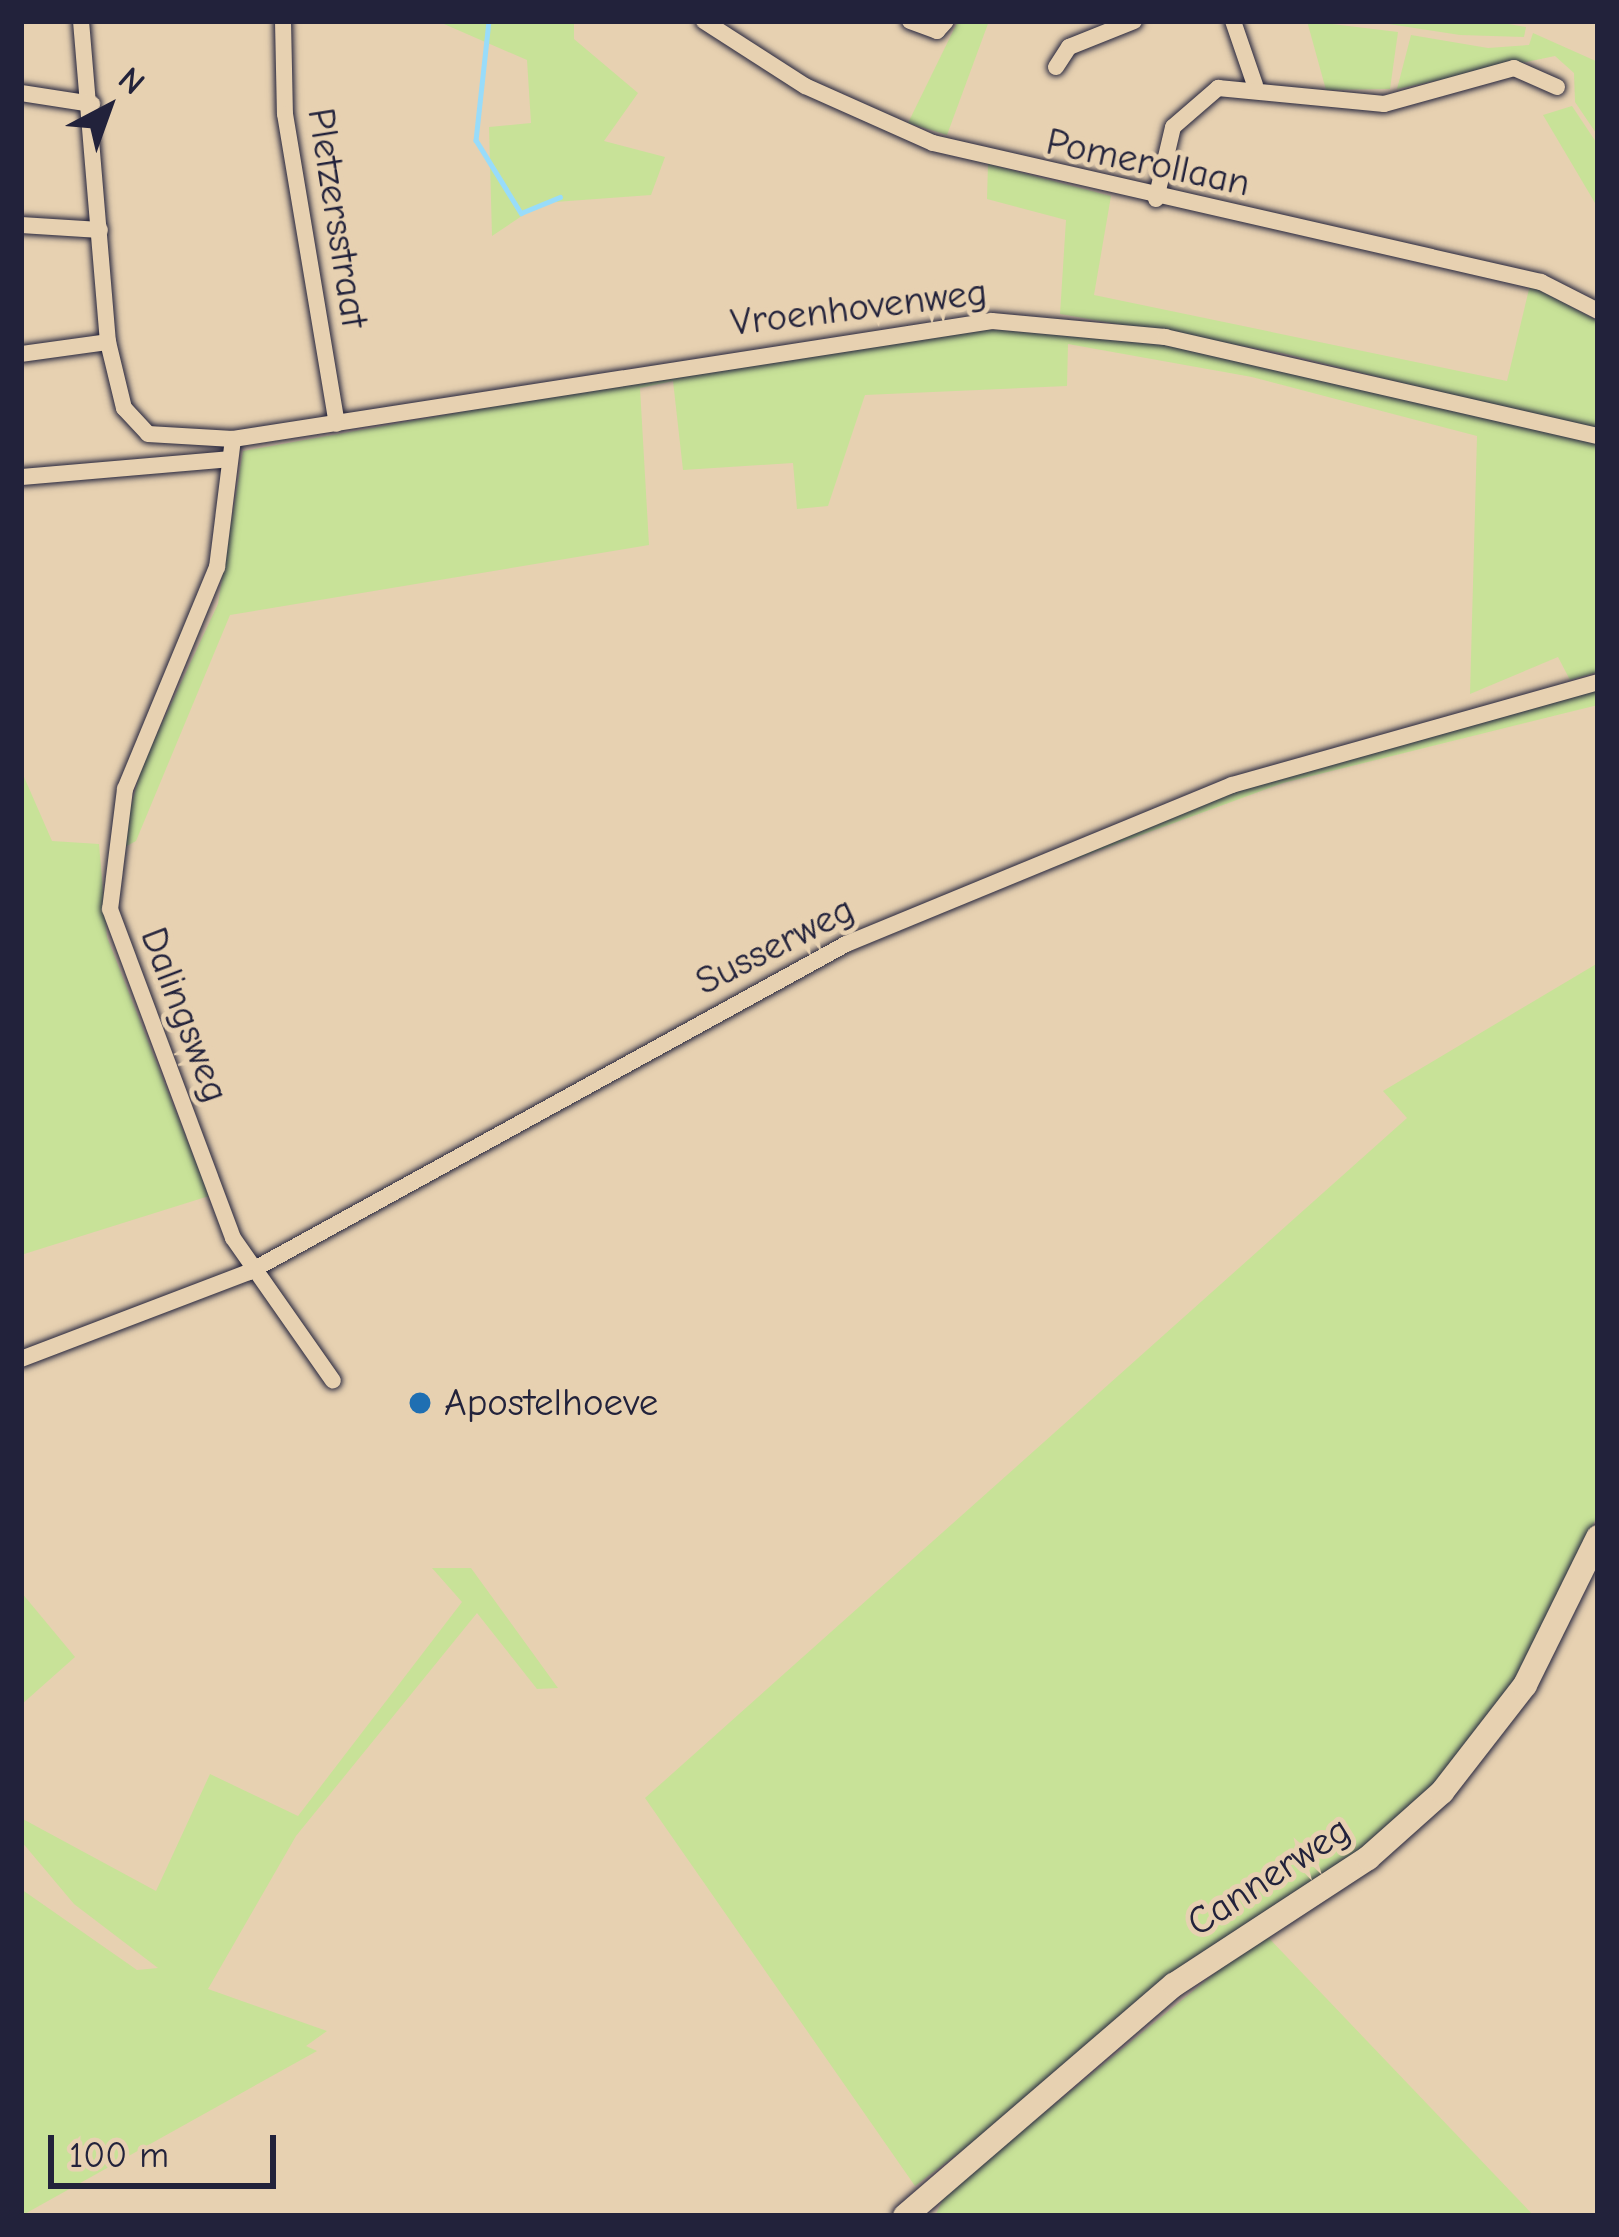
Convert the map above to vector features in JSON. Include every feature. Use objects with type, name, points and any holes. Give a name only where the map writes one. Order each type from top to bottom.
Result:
[{"type":"main road","name":"Cannerweg","points":[[917,2212],[1174,1985],[1368,1858],[1442,1792],[1536,1668],[1598,1537]]},
{"type":"street","points":[[21,354],[107,341],[92,104],[81,21]]},
{"type":"street","name":"Pletzersstraat","points":[[283,21],[285,114],[337,424]]},
{"type":"street","name":"Pomerollaan","points":[[704,21],[900,132],[1156,199],[1541,283],[1598,311]]},
{"type":"street","points":[[910,21],[937,31],[946,21]]},
{"type":"street","points":[[1056,67],[1075,44],[1134,21]]},
{"type":"street","points":[[1233,21],[1256,85]]},
{"type":"street","points":[[1156,199],[1183,113],[1218,88],[1256,85],[1384,104],[1514,68],[1557,87]]},
{"type":"street","points":[[21,93],[92,104]]},
{"type":"street","points":[[21,225],[100,230]]},
{"type":"street","name":"Vroenhovenweg","points":[[107,341],[141,432],[232,440],[992,321],[1165,338],[1598,436]]},
{"type":"street","name":"Dalingsweg","points":[[232,440],[205,610],[130,776],[108,866],[126,971],[249,1272],[333,1381]]},
{"type":"street","points":[[21,477],[229,459]]},
{"type":"street","name":"Susserweg","points":[[21,1360],[249,1272],[845,944],[1232,785],[1598,682]]},
{"type":"green space","points":[[437,21],[574,21],[574,39],[638,93],[604,141],[665,157],[651,195],[541,203],[492,236],[489,127],[531,123],[527,60]]},
{"type":"green space","points":[[958,21],[989,21],[947,135],[908,123]]},
{"type":"green space","points":[[1307,21],[1398,32],[1390,89],[1326,90]]},
{"type":"green space","points":[[1369,21],[1491,21],[1526,27],[1524,37],[1460,35]]},
{"type":"green space","points":[[1533,33],[1598,62],[1598,136],[1575,102],[1574,73],[1555,56],[1397,89],[1411,35],[1488,48],[1529,45]]},
{"type":"green space","points":[[1572,106],[1598,145],[1598,208],[1543,115]]},
{"type":"green space","points":[[988,164],[1111,196],[1094,295],[1507,381],[1530,285],[1598,321],[1598,432],[1282,353],[1060,314],[1066,220],[987,199]]},
{"type":"green space","points":[[943,326],[1168,342],[1598,442],[1598,672],[1570,680],[1558,657],[1470,694],[1477,436],[1252,377],[1068,344],[1067,386],[865,395],[828,506],[797,509],[793,463],[683,470],[673,381],[640,388],[649,545],[230,615],[136,841],[119,850],[142,766],[218,604],[243,451]]},
{"type":"green space","points":[[1598,686],[1598,705],[1283,783],[1032,875],[1202,793]]},
{"type":"green space","points":[[21,770],[52,841],[99,844],[107,937],[209,1196],[21,1255]]},
{"type":"green space","points":[[1598,963],[1598,1513],[1542,1649],[1414,1809],[915,2186],[645,1798],[1407,1118],[1383,1091]]},
{"type":"green space","points":[[432,1568],[471,1568],[558,1688],[537,1689],[477,1613],[296,1836],[208,1989],[327,2031],[306,2046],[317,2051],[21,2216],[21,1889],[137,1970],[158,1968],[74,1904],[21,1841],[21,1818],[156,1891],[210,1774],[298,1816],[462,1602]]},
{"type":"green space","points":[[21,1592],[75,1657],[21,1705]]},
{"type":"green space","points":[[1264,1933],[1534,2216],[935,2216],[946,2193]]},
{"type":"waterway","points":[[489,21],[476,140],[521,213],[560,197]]},
{"type":"place","name":"Apostelhoeve","points":[[420,1403]]}]
